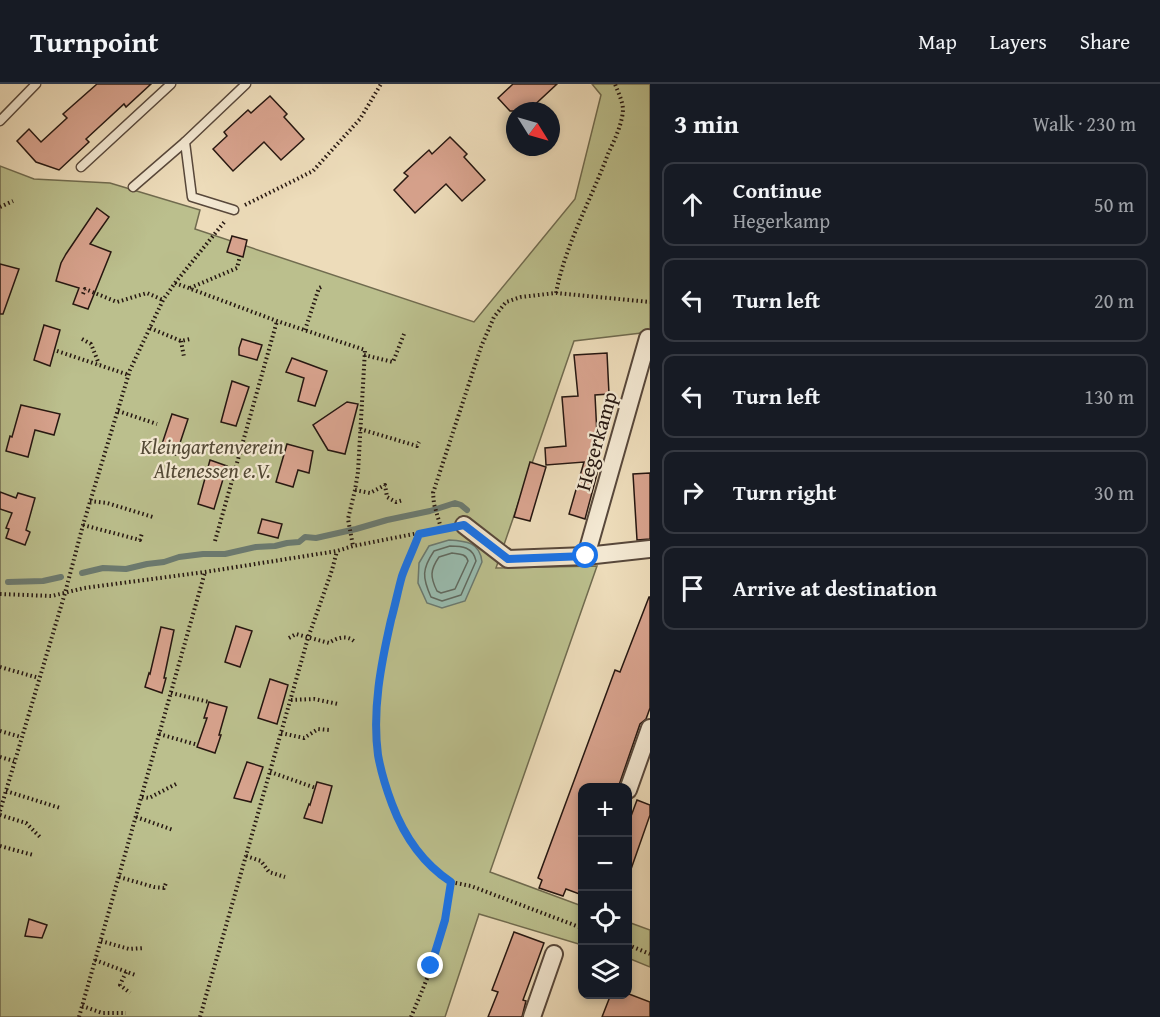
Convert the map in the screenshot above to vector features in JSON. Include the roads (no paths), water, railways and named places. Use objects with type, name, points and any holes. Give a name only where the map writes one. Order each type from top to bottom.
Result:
[{"type":"street","name":"Hegerkamp","points":[[586,556],[648,338]]},
{"type":"street","points":[[464,525],[508,559],[586,556],[650,549]]},
{"type":"street","points":[[632,783],[643,767],[650,728]]},
{"type":"street","points":[[532,1017],[554,954]]},
{"type":"lane","points":[[0,121],[36,84]]},
{"type":"lane","points":[[81,167],[171,84]]},
{"type":"lane","points":[[133,187],[246,84]]},
{"type":"lane","points":[[185,142],[192,197],[234,210]]},
{"type":"water","points":[[449,540],[471,544],[478,550],[482,562],[465,601],[442,608],[427,603],[418,583],[419,563],[429,546]]},
{"type":"waterway","points":[[82,573],[103,568],[126,569],[179,557],[225,554],[256,547],[299,542],[305,537],[316,538],[356,529],[455,503],[467,510]]},
{"type":"waterway","points":[[8,582],[43,581],[61,577]]},
{"type":"park label","name":"Kleingartenverein Altenessen e.V.","points":[[212,458]]}]
